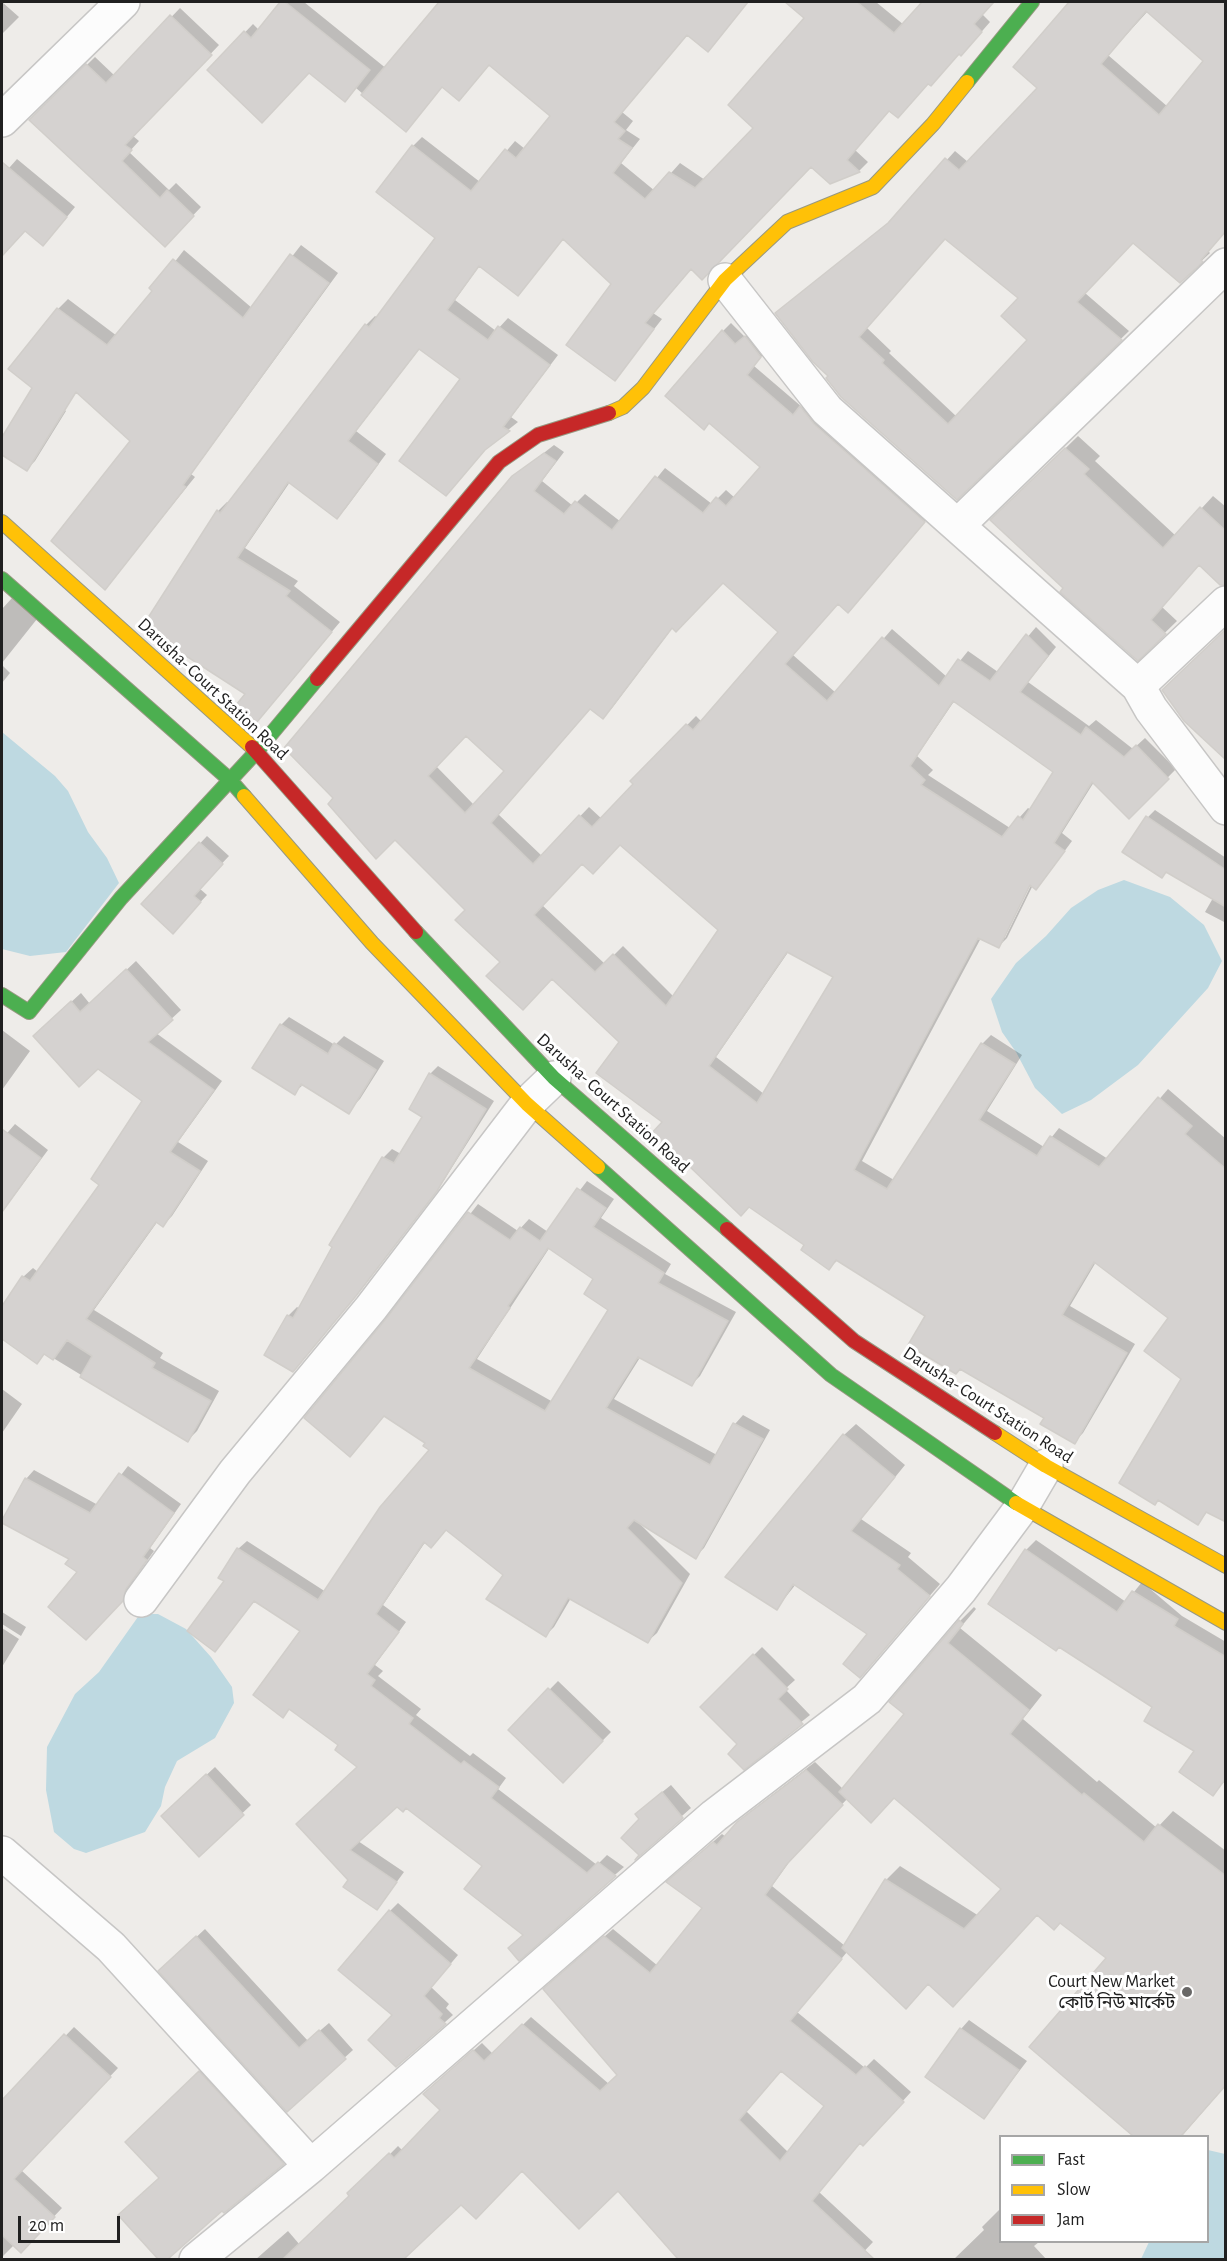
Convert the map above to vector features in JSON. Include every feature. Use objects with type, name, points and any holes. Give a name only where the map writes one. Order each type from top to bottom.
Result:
[{"type":"street","points":[[2,120],[123,2]]},
{"type":"street","points":[[2,995],[29,1012],[121,898],[257,751],[499,462],[538,435],[592,420],[623,407],[643,388],[725,280],[787,222],[873,187],[933,124],[1032,2]]},
{"type":"street","points":[[958,525],[1226,265]]},
{"type":"street","points":[[725,280],[827,410],[1138,686],[1150,709],[1226,808]]},
{"type":"street","name":"Darusha- Court Station Road","points":[[2,522],[257,751],[399,914],[554,1078],[854,1341],[1046,1466],[1226,1566]]},
{"type":"street","points":[[2,579],[230,780],[372,943],[527,1104],[831,1375],[1022,1507],[1226,1623]]},
{"type":"street","points":[[1138,686],[1226,603]]},
{"type":"street","points":[[141,1600],[235,1472],[371,1308],[527,1104],[554,1078]]},
{"type":"street","points":[[201,2258],[311,2166],[714,1816],[867,1700],[961,1589],[1022,1507],[1046,1466]]},
{"type":"street","points":[[2,1852],[111,1947],[311,2166]]},
{"type":"water","points":[[2,732],[55,776],[68,791],[88,832],[107,858],[119,883],[66,952],[30,956],[2,949]]},
{"type":"water","points":[[1124,880],[1170,897],[1204,925],[1222,961],[1208,988],[1138,1065],[1091,1100],[1062,1114],[1035,1088],[1016,1052],[1002,1032],[991,999],[1016,963],[1046,936],[1071,908],[1098,890]]},
{"type":"water","points":[[140,1614],[158,1614],[186,1629],[211,1657],[232,1687],[234,1703],[215,1738],[177,1761],[165,1787],[161,1806],[145,1832],[86,1853],[74,1849],[54,1832],[46,1790],[47,1747],[75,1694],[99,1672]]},
{"type":"water","points":[[1209,2150],[1225,2154],[1225,2259],[1141,2259],[1149,2243],[1209,2243]]},
{"type":"building","points":[[280,2],[285,2],[370,70],[345,102],[309,73],[262,123],[207,70],[244,31],[251,38]]},
{"type":"building","points":[[439,2],[748,2],[708,52],[687,35],[614,122],[625,131],[618,139],[632,148],[613,173],[645,199],[669,172],[695,188],[753,128],[728,105],[804,18],[785,2],[857,2],[894,33],[922,2],[994,2],[974,24],[982,32],[961,56],[959,54],[931,86],[928,84],[898,118],[889,111],[847,160],[860,172],[830,184],[811,167],[702,280],[691,269],[645,323],[654,329],[615,381],[566,345],[611,284],[563,239],[518,296],[479,266],[447,310],[488,340],[498,326],[550,365],[503,427],[510,431],[485,450],[446,496],[399,461],[460,379],[419,349],[348,441],[378,464],[337,519],[288,482],[237,558],[290,591],[286,596],[332,632],[257,722],[236,705],[245,694],[183,654],[181,658],[144,624],[217,510],[220,513],[365,324],[369,327],[435,238],[376,192],[412,145],[471,191],[505,149],[516,158],[550,116],[489,65],[459,101],[442,87],[406,132],[361,95]]},
{"type":"building","points":[[1069,2],[1226,2],[1226,231],[1201,260],[1203,262],[1180,283],[1133,243],[1077,302],[1122,340],[957,500],[841,397],[826,378],[828,376],[813,362],[775,313],[888,223],[945,158],[959,170],[1037,88],[1013,67]],"holes":[[[1146,11],[1203,61],[1159,115],[1101,64]],[[945,239],[1018,298],[1001,316],[1027,340],[948,424],[882,363],[884,360],[859,337]]]},
{"type":"building","points":[[170,15],[212,55],[125,145],[132,150],[122,161],[160,198],[167,190],[194,216],[165,247],[29,120],[86,64],[106,83]]},
{"type":"building","points":[[2,162],[67,217],[43,246],[25,231],[2,256]]},
{"type":"building","points":[[290,254],[329,283],[183,485],[186,487],[105,590],[51,541],[130,441],[76,392],[27,471],[2,455],[2,437],[32,388],[8,369],[57,308],[107,345],[152,291],[149,288],[173,259],[243,318]]},
{"type":"building","points":[[722,330],[735,344],[745,336],[761,357],[747,375],[793,415],[800,406],[814,424],[925,522],[848,613],[838,604],[785,664],[827,701],[882,637],[939,686],[958,659],[990,681],[1026,634],[1048,656],[1020,692],[1081,735],[1086,727],[1124,757],[1136,745],[1169,779],[1129,819],[1092,782],[1054,843],[1065,851],[1036,890],[1030,885],[999,948],[978,938],[854,1170],[887,1189],[981,1043],[1015,1064],[979,1120],[1037,1156],[1050,1136],[1099,1167],[1158,1097],[1192,1126],[1185,1134],[1226,1169],[1226,1522],[1206,1512],[1198,1525],[1158,1500],[1155,1505],[1119,1483],[1181,1379],[1144,1351],[1168,1318],[1094,1262],[1062,1315],[1127,1353],[1075,1444],[1040,1424],[1044,1418],[960,1369],[956,1374],[908,1345],[925,1316],[836,1260],[829,1270],[801,1250],[804,1245],[749,1207],[741,1216],[689,1166],[686,1169],[649,1136],[662,1122],[596,1073],[619,1042],[552,979],[523,1010],[486,976],[500,962],[455,920],[465,910],[395,840],[376,859],[328,804],[333,798],[284,748],[512,476],[544,453],[556,461],[534,491],[564,514],[575,501],[612,530],[655,476],[703,513],[716,497],[726,506],[760,467],[709,423],[704,430],[665,396]],"holes":[[[723,583],[778,632],[693,730],[686,724],[630,781],[633,784],[592,827],[579,815],[533,864],[491,823],[590,709],[603,719],[672,628],[676,632]],[[953,701],[1053,772],[1023,820],[1018,816],[1002,837],[921,785],[925,780],[910,766]],[[466,736],[504,771],[465,813],[428,776]],[[620,845],[718,930],[666,1006],[613,954],[595,972],[534,915],[582,864],[593,874]],[[787,952],[833,977],[757,1103],[709,1066]]]},
{"type":"building","points":[[1065,448],[1089,469],[1084,474],[1163,548],[1200,507],[1226,531],[1226,585],[1220,585],[1199,565],[1151,620],[1166,634],[1138,661],[1060,592],[1063,588],[990,520]]},
{"type":"building","points":[[1226,629],[1226,760],[1184,721],[1162,690]]},
{"type":"building","points":[[1146,816],[1226,870],[1226,907],[1166,872],[1162,878],[1122,852]]},
{"type":"building","points":[[199,842],[223,864],[194,896],[201,902],[173,934],[141,904]]},
{"type":"building","points":[[126,969],[173,1020],[148,1042],[214,1090],[170,1152],[200,1171],[163,1227],[156,1222],[86,1319],[155,1363],[152,1368],[211,1401],[188,1442],[80,1377],[92,1356],[67,1340],[53,1360],[44,1354],[37,1364],[2,1339],[2,1306],[22,1276],[30,1281],[99,1185],[91,1179],[142,1101],[98,1069],[79,1087],[33,1036],[71,1001],[80,1012]]},
{"type":"building","points":[[280,1024],[328,1054],[334,1043],[376,1070],[349,1114],[301,1084],[295,1095],[252,1068]]},
{"type":"building","points":[[429,1073],[486,1109],[437,1191],[356,1296],[293,1372],[264,1355],[287,1315],[293,1318],[332,1247],[329,1245],[382,1157],[394,1163],[422,1117],[409,1109]]},
{"type":"building","points":[[2,1129],[41,1158],[2,1212]]},
{"type":"building","points":[[577,1188],[606,1208],[593,1227],[664,1273],[658,1283],[728,1321],[692,1386],[638,1357],[606,1408],[710,1465],[733,1423],[763,1439],[696,1559],[634,1520],[627,1528],[682,1583],[648,1643],[568,1598],[546,1637],[486,1599],[503,1575],[446,1530],[431,1548],[424,1542],[376,1614],[399,1632],[367,1674],[375,1680],[371,1686],[413,1718],[409,1724],[461,1764],[464,1761],[499,1787],[491,1798],[587,1873],[598,1862],[616,1876],[519,1961],[508,1948],[523,1935],[464,1889],[482,1866],[406,1808],[403,1812],[397,1807],[350,1850],[397,1882],[377,1910],[343,1887],[348,1880],[296,1824],[357,1767],[335,1750],[338,1745],[289,1709],[283,1718],[253,1695],[300,1631],[254,1601],[215,1652],[187,1631],[224,1581],[218,1578],[237,1548],[318,1600],[380,1507],[429,1450],[423,1446],[425,1443],[384,1416],[350,1457],[304,1418],[385,1320],[468,1212],[510,1240],[520,1227],[540,1241]],"holes":[[[548,1248],[593,1279],[584,1294],[608,1310],[545,1411],[469,1368]]]},
{"type":"building","points":[[843,1434],[895,1477],[851,1531],[900,1565],[897,1569],[930,1596],[860,1678],[843,1664],[867,1634],[793,1584],[777,1610],[725,1577]]},
{"type":"building","points":[[119,1473],[174,1513],[143,1557],[147,1560],[126,1589],[123,1601],[86,1640],[48,1607],[77,1572],[65,1564],[69,1559],[2,1523],[2,1520],[25,1478],[90,1513]]},
{"type":"building","points":[[1025,1549],[1117,1612],[1132,1591],[1178,1619],[1174,1626],[1226,1657],[1226,1778],[1213,1796],[1179,1772],[1194,1751],[1144,1721],[1152,1707],[1059,1647],[1056,1651],[988,1604]]},
{"type":"building","points":[[959,1620],[963,1624],[948,1643],[1029,1710],[1010,1734],[1082,1795],[1084,1793],[1144,1842],[1158,1824],[1226,1876],[1226,2085],[1182,2135],[1132,2135],[1029,2047],[1106,1958],[1060,1923],[1054,1930],[1037,1915],[953,2007],[928,1984],[906,2009],[842,1948],[885,1879],[964,1929],[1001,1889],[894,1798],[871,1823],[839,1792],[904,1714],[889,1702]]},
{"type":"building","points":[[753,1654],[788,1689],[778,1699],[803,1724],[744,1770],[728,1754],[737,1744],[700,1707]]},
{"type":"building","points":[[548,1688],[603,1741],[563,1783],[508,1730]]},
{"type":"building","points":[[806,1770],[843,1805],[787,1864],[765,1895],[842,1959],[790,2021],[856,2075],[865,2066],[904,2102],[863,2146],[860,2143],[812,2201],[874,2259],[678,2259],[618,2191],[579,2229],[522,2171],[476,2219],[461,2205],[404,2259],[283,2259],[349,2196],[347,2193],[389,2153],[394,2158],[440,2110],[423,2094],[473,2050],[484,2061],[522,2024],[600,2091],[617,2075],[543,1989],[604,1936],[650,1973],[702,1908],[666,1882],[713,1842],[717,1845],[737,1822]],"holes":[[[781,2071],[824,2106],[780,2161],[739,2120]]]},
{"type":"building","points":[[206,1774],[244,1815],[199,1857],[161,1816]]},
{"type":"building","points":[[662,1792],[683,1818],[635,1860],[639,1855],[621,1838],[639,1819],[635,1814]]},
{"type":"building","points":[[389,1910],[451,1964],[424,1996],[442,2014],[439,2018],[446,2024],[396,2067],[368,2040],[392,2015],[338,1970]]},
{"type":"building","points":[[196,1936],[299,2048],[319,2030],[346,2059],[287,2112],[158,1971]]},
{"type":"building","points":[[960,2028],[1019,2070],[984,2119],[925,2077]]},
{"type":"building","points":[[64,2034],[111,2077],[14,2179],[55,2217],[21,2253],[2,2235],[2,2100]]},
{"type":"building","points":[[199,2071],[284,2164],[224,2213],[222,2211],[168,2259],[158,2259],[118,2215],[159,2178],[125,2142]]},
{"type":"traffic: fast","points":[[967,82],[1032,2]]},
{"type":"traffic: fast","points":[[2,579],[230,780],[244,796]]},
{"type":"traffic: fast","points":[[2,995],[29,1012],[121,898],[257,751],[317,679]]},
{"type":"traffic: fast","points":[[416,932],[554,1078],[727,1229]]},
{"type":"traffic: fast","points":[[598,1167],[831,1375],[1016,1503]]},
{"type":"traffic: slow","points":[[609,413],[623,407],[643,388],[725,280],[787,222],[873,187],[933,124],[967,82]]},
{"type":"traffic: slow","points":[[2,522],[252,747]]},
{"type":"traffic: slow","points":[[244,796],[372,943],[527,1104],[598,1167]]},
{"type":"traffic: slow","points":[[995,1433],[1046,1466],[1226,1566]]},
{"type":"traffic: slow","points":[[1016,1503],[1226,1623]]},
{"type":"traffic: jam","points":[[317,679],[499,462],[538,435],[609,413]]},
{"type":"traffic: jam","points":[[252,747],[416,932]]},
{"type":"traffic: jam","points":[[727,1229],[854,1341],[995,1433]]},
{"type":"place","name":"Court New Market কোর্ট নিউ মার্কেট","points":[[1187,1992]]}]
